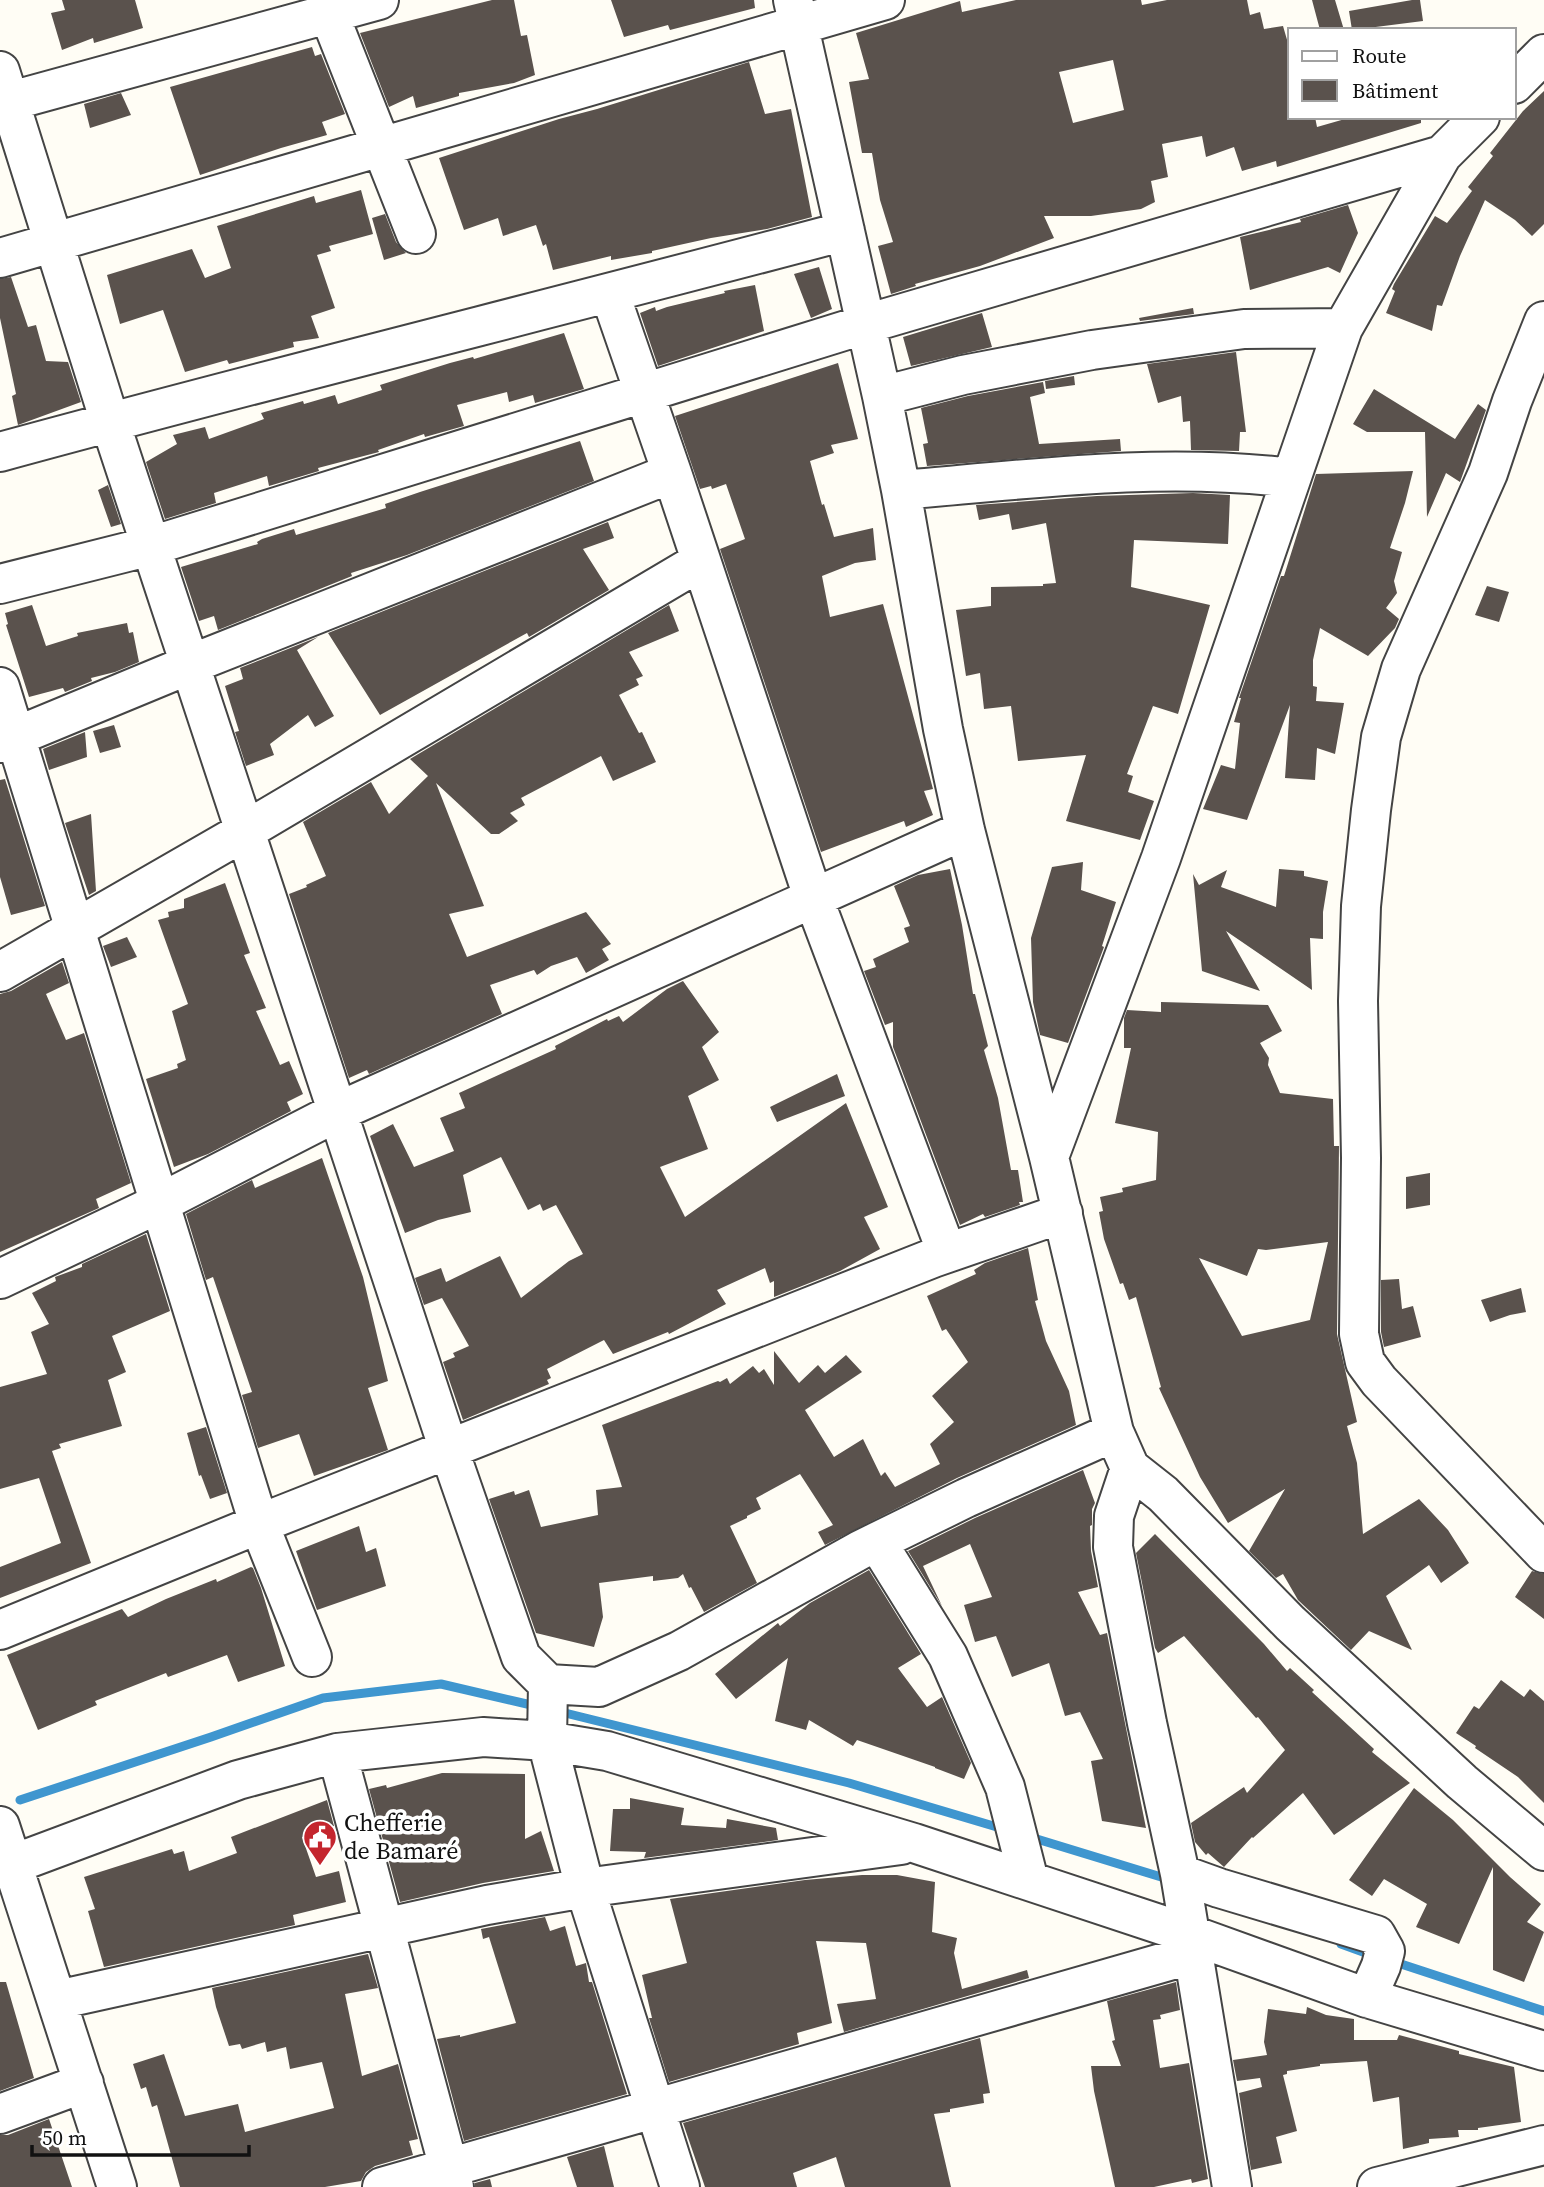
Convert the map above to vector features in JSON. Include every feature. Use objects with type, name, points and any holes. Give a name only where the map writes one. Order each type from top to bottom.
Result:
[{"type":"street","points":[[379,0],[3,92],[337,1112],[521,1657],[548,1684],[599,1687],[679,1651],[877,1542],[1114,1432]]},
{"type":"street","points":[[0,258],[383,147],[796,13],[885,0]]},
{"type":"street","points":[[796,13],[882,396],[943,729],[965,830],[1063,1213],[1114,1432],[1130,1468],[1163,1494],[1290,1623],[1441,1763],[1544,1851]]},
{"type":"street","points":[[329,14],[416,234]]},
{"type":"street","points":[[1516,82],[1544,54]]},
{"type":"street","points":[[1049,1157],[1161,858],[1343,328],[1442,155],[1478,119]]},
{"type":"street","points":[[0,584],[151,546],[866,324],[1442,155]]},
{"type":"street","points":[[0,452],[845,231]]},
{"type":"street","points":[[610,294],[813,897],[947,1253]]},
{"type":"street","points":[[1544,321],[1512,401],[1488,473],[1401,669],[1381,737],[1361,906],[1358,1001],[1361,1158],[1359,1334],[1365,1362],[1403,1408],[1544,1553]]},
{"type":"street","points":[[882,396],[963,374],[1092,350],[1244,329],[1343,328]]},
{"type":"street","points":[[901,491],[1042,478],[1161,471],[1249,473],[1291,478]]},
{"type":"street","points":[[8,739],[672,473]]},
{"type":"street","points":[[0,972],[245,831],[701,561]]},
{"type":"street","points":[[0,687],[8,739],[74,928],[259,1524],[312,1657]]},
{"type":"street","points":[[0,1279],[160,1203],[337,1112],[965,830]]},
{"type":"street","points":[[0,1630],[259,1524],[947,1253],[1063,1213]]},
{"type":"street","points":[[1130,1468],[1114,1516],[1113,1546],[1147,1723],[1180,1874],[1232,2187]]},
{"type":"street","points":[[877,1542],[948,1656],[1005,1787],[1029,1881]]},
{"type":"street","points":[[548,1684],[547,1741],[585,1888],[680,2187]]},
{"type":"street","points":[[6,1866],[238,1780],[337,1753],[483,1737],[547,1741],[607,1751],[914,1843],[1029,1881],[1191,1944],[1544,2051]]},
{"type":"street","points":[[337,1753],[451,2178]]},
{"type":"street","points":[[0,1826],[6,1866],[57,2000],[117,2187]]},
{"type":"street","points":[[57,2000],[487,1905],[585,1888],[914,1843]]},
{"type":"street","points":[[1180,1874],[1376,1935],[1385,1951],[1367,1998]]},
{"type":"street","points":[[382,2187],[451,2178],[655,2108],[1191,1944]]},
{"type":"street","points":[[0,2114],[84,2083]]},
{"type":"street","points":[[1377,2187],[1450,2178],[1544,2145]]},
{"type":"building","points":[[62,0],[135,0],[143,28],[94,43],[93,38],[62,50],[51,13],[65,10]]},
{"type":"building","points":[[492,0],[514,0],[521,36],[527,35],[535,75],[514,83],[459,93],[459,96],[416,108],[413,96],[389,107],[360,33]]},
{"type":"building","points":[[611,0],[754,0],[755,8],[670,30],[668,25],[624,37]]},
{"type":"building","points":[[1016,0],[1141,0],[1142,5],[1167,0],[1247,0],[1250,15],[1260,12],[1264,29],[1283,26],[1288,43],[1288,119],[1315,119],[1317,127],[1345,119],[1421,119],[1421,123],[1277,167],[1276,161],[1242,171],[1234,147],[1206,157],[1202,136],[1162,144],[1168,177],[1151,181],[1155,202],[1141,209],[1091,216],[1044,216],[1054,238],[980,266],[915,284],[916,286],[891,294],[878,246],[893,242],[880,200],[872,153],[862,153],[849,82],[869,79],[856,33],[960,1],[962,12]],"holes":[[[1113,60],[1124,110],[1073,123],[1059,72]]]},
{"type":"building","points":[[1312,0],[1335,0],[1343,28],[1319,28]]},
{"type":"building","points":[[1420,0],[1423,21],[1352,28],[1349,11]]},
{"type":"building","points":[[312,47],[315,56],[321,54],[345,114],[322,122],[327,135],[200,175],[170,87]]},
{"type":"building","points":[[749,62],[765,114],[791,109],[812,217],[652,253],[611,260],[611,256],[553,270],[546,244],[543,246],[536,225],[503,236],[498,218],[464,230],[439,158]]},
{"type":"building","points":[[1544,91],[1544,224],[1532,236],[1515,220],[1485,200],[1460,256],[1442,306],[1437,305],[1432,331],[1386,313],[1395,291],[1392,289],[1394,284],[1435,216],[1447,223],[1472,191],[1468,187],[1493,156],[1490,153],[1523,111]]},
{"type":"building","points":[[121,93],[131,115],[90,128],[84,104]]},
{"type":"building","points":[[361,190],[373,234],[329,246],[331,251],[317,255],[335,308],[311,316],[319,338],[293,342],[294,347],[229,364],[227,360],[185,372],[163,310],[120,324],[107,275],[192,249],[205,278],[231,268],[217,226],[314,196],[316,203]]},
{"type":"building","points":[[1348,205],[1358,233],[1340,273],[1328,267],[1250,290],[1240,237],[1301,222],[1300,219]]},
{"type":"building","points":[[385,214],[396,242],[406,253],[384,260],[372,218]]},
{"type":"building","points":[[819,267],[832,309],[811,318],[794,274]]},
{"type":"building","points":[[11,277],[28,327],[36,325],[46,361],[68,362],[81,402],[18,425],[12,396],[16,394],[0,318],[0,279]]},
{"type":"building","points":[[755,285],[764,331],[658,366],[640,313],[655,307],[656,311]]},
{"type":"building","points":[[1193,308],[1194,314],[1140,321],[1139,318]]},
{"type":"building","points":[[982,313],[992,347],[911,366],[903,337]]},
{"type":"building","points":[[564,333],[584,389],[535,403],[533,395],[509,402],[507,392],[457,405],[464,426],[425,437],[424,434],[378,450],[379,452],[318,468],[319,471],[269,486],[267,476],[214,493],[216,503],[165,519],[146,462],[177,444],[173,435],[205,427],[209,439],[264,419],[261,413],[335,395],[338,404],[382,390],[380,385],[450,363],[473,357],[474,359]]},
{"type":"building","points":[[1236,352],[1246,432],[1240,432],[1239,451],[1191,450],[1190,421],[1183,422],[1181,396],[1158,403],[1147,364]]},
{"type":"building","points":[[838,363],[858,439],[831,445],[834,453],[810,461],[834,537],[873,528],[876,560],[855,563],[822,576],[830,617],[883,604],[933,789],[924,791],[933,815],[906,827],[904,821],[821,852],[720,549],[745,539],[726,484],[712,489],[711,486],[700,489],[675,416]]},
{"type":"building","points":[[1074,376],[1075,385],[1046,389],[1045,381]]},
{"type":"building","points":[[1043,382],[1045,393],[1030,397],[1039,444],[1120,439],[1121,451],[927,466],[923,444],[928,443],[921,408]]},
{"type":"building","points":[[1374,389],[1455,439],[1478,404],[1486,410],[1460,482],[1446,473],[1427,517],[1425,432],[1367,432],[1353,424]]},
{"type":"building","points":[[580,441],[594,481],[407,555],[351,573],[352,576],[218,630],[214,616],[199,621],[181,567],[258,544],[262,539],[294,529],[296,535],[386,508],[385,504]]},
{"type":"building","points":[[1413,471],[1390,548],[1402,552],[1394,581],[1397,593],[1386,608],[1399,619],[1395,628],[1368,656],[1320,628],[1313,660],[1316,701],[1344,703],[1335,754],[1317,748],[1315,780],[1285,778],[1290,705],[1247,820],[1203,809],[1221,765],[1235,769],[1240,723],[1234,722],[1239,698],[1281,576],[1284,576],[1316,474]]},
{"type":"building","points":[[108,485],[121,524],[111,527],[98,490]]},
{"type":"building","points":[[1193,493],[1230,495],[1228,544],[1134,540],[1131,587],[1210,605],[1178,714],[1153,706],[1127,774],[1133,776],[1128,792],[1154,801],[1140,840],[1066,821],[1086,755],[1018,761],[1011,706],[984,709],[980,673],[966,676],[956,610],[991,606],[991,587],[1043,586],[1056,583],[1046,523],[1012,530],[1009,514],[979,520],[976,505],[1097,496]]},
{"type":"building","points":[[608,522],[614,538],[583,549],[609,590],[529,637],[527,633],[380,715],[328,633]]},
{"type":"building","points":[[1487,586],[1509,592],[1499,622],[1475,615]]},
{"type":"building","points":[[32,605],[46,646],[78,636],[77,633],[127,623],[129,633],[133,632],[139,662],[91,678],[92,681],[65,692],[63,688],[29,697],[6,625],[5,613]]},
{"type":"building","points":[[669,605],[679,631],[629,652],[643,676],[636,679],[639,685],[619,695],[639,733],[642,732],[656,762],[613,781],[601,756],[521,798],[525,805],[510,813],[518,821],[499,834],[491,834],[436,783],[484,906],[449,914],[467,957],[586,912],[611,944],[602,949],[609,960],[586,973],[577,957],[551,966],[537,975],[534,970],[490,985],[502,1014],[369,1074],[367,1070],[349,1078],[289,894],[326,876],[303,822],[371,782],[389,814],[428,776],[410,759]]},
{"type":"building","points":[[318,637],[297,650],[334,716],[315,727],[308,715],[270,744],[274,755],[246,766],[235,732],[239,731],[225,686],[243,679],[240,668]]},
{"type":"building","points":[[114,725],[121,747],[100,753],[93,731]]},
{"type":"building","points":[[85,732],[87,757],[49,770],[43,749]]},
{"type":"building","points":[[5,779],[45,906],[11,915],[0,877],[0,780]]},
{"type":"building","points":[[91,814],[96,891],[89,895],[65,823]]},
{"type":"building","points":[[1083,862],[1081,890],[1116,902],[1102,946],[1104,947],[1068,1043],[1040,1035],[1033,1002],[1031,938],[1052,867]]},
{"type":"building","points":[[950,869],[973,994],[988,1046],[984,1050],[998,1098],[1011,1170],[1018,1170],[1023,1202],[985,1217],[983,1214],[960,1225],[893,1047],[893,1022],[885,1025],[864,971],[876,967],[873,959],[909,942],[904,928],[910,926],[894,886],[918,875]]},
{"type":"building","points":[[1279,869],[1304,871],[1304,876],[1328,881],[1323,912],[1323,939],[1310,938],[1312,990],[1226,931],[1260,991],[1202,971],[1193,874],[1199,885],[1227,870],[1221,887],[1276,907]]},
{"type":"building","points":[[225,883],[250,953],[244,955],[266,1008],[256,1011],[280,1065],[289,1061],[303,1094],[287,1102],[291,1111],[208,1154],[174,1167],[146,1079],[178,1068],[177,1064],[186,1060],[172,1011],[188,1004],[158,920],[169,917],[168,912],[184,908],[184,899]]},
{"type":"building","points":[[127,937],[137,957],[111,967],[103,946]]},
{"type":"building","points":[[62,962],[69,983],[46,994],[66,1040],[84,1033],[131,1183],[96,1199],[99,1208],[0,1252],[0,994],[11,991]]},
{"type":"building","points":[[683,981],[719,1032],[702,1047],[719,1080],[688,1096],[708,1149],[660,1167],[685,1217],[846,1103],[888,1207],[864,1217],[880,1249],[840,1271],[774,1297],[774,1281],[770,1283],[765,1268],[717,1290],[726,1304],[669,1334],[668,1332],[613,1354],[604,1340],[547,1369],[551,1378],[547,1380],[549,1384],[463,1420],[443,1362],[455,1357],[453,1353],[469,1346],[442,1298],[424,1305],[415,1278],[441,1268],[446,1282],[500,1256],[521,1298],[569,1261],[583,1254],[556,1205],[543,1211],[540,1204],[528,1210],[501,1157],[463,1175],[471,1212],[438,1220],[405,1233],[370,1136],[393,1124],[414,1167],[454,1151],[440,1118],[465,1108],[459,1093],[556,1049],[555,1046],[607,1019],[608,1021],[619,1016],[623,1022],[667,989]]},
{"type":"building","points":[[1161,1002],[1268,1005],[1282,1031],[1260,1043],[1269,1058],[1268,1065],[1280,1093],[1333,1099],[1334,1146],[1339,1146],[1337,1334],[1357,1422],[1347,1426],[1357,1463],[1363,1534],[1419,1499],[1448,1530],[1469,1563],[1441,1583],[1429,1565],[1386,1596],[1412,1650],[1369,1631],[1351,1650],[1298,1600],[1283,1574],[1276,1578],[1249,1551],[1285,1489],[1228,1523],[1200,1477],[1159,1388],[1161,1387],[1136,1297],[1129,1300],[1123,1283],[1120,1284],[1104,1239],[1099,1212],[1103,1211],[1100,1197],[1123,1192],[1122,1188],[1156,1180],[1158,1132],[1115,1123],[1131,1048],[1124,1048],[1124,1018],[1127,1010],[1161,1012]],"holes":[[[1328,1242],[1310,1320],[1242,1336],[1199,1258],[1247,1276],[1258,1249]]]},
{"type":"building","points":[[837,1074],[845,1096],[777,1122],[770,1107]]},
{"type":"building","points":[[322,1158],[363,1277],[388,1381],[368,1388],[388,1450],[314,1476],[299,1434],[258,1448],[242,1395],[252,1392],[213,1277],[206,1280],[186,1214],[252,1180],[255,1188]]},
{"type":"building","points":[[1430,1173],[1430,1205],[1406,1209],[1406,1177]]},
{"type":"building","points":[[146,1234],[170,1311],[112,1336],[126,1372],[108,1380],[122,1426],[59,1444],[61,1448],[52,1451],[91,1563],[0,1598],[0,1567],[61,1543],[39,1478],[0,1489],[0,1387],[47,1374],[31,1332],[49,1324],[32,1293],[56,1281],[55,1277],[82,1267],[82,1264]]},
{"type":"building","points":[[1028,1248],[1038,1300],[1035,1301],[1046,1341],[1069,1391],[1076,1425],[957,1478],[825,1545],[818,1532],[833,1525],[800,1474],[756,1498],[761,1509],[730,1526],[757,1583],[704,1612],[683,1574],[678,1578],[653,1581],[653,1576],[599,1583],[603,1617],[594,1647],[536,1633],[489,1499],[514,1491],[515,1495],[529,1490],[541,1527],[598,1515],[596,1490],[622,1487],[602,1425],[727,1378],[730,1384],[753,1366],[759,1373],[764,1369],[774,1385],[774,1351],[799,1383],[818,1365],[825,1373],[846,1355],[862,1372],[805,1410],[834,1457],[863,1439],[881,1476],[885,1472],[895,1487],[940,1464],[930,1444],[954,1422],[932,1396],[968,1362],[946,1329],[942,1331],[927,1296],[976,1274],[974,1270],[985,1263]]},
{"type":"building","points":[[1399,1279],[1402,1309],[1413,1306],[1421,1337],[1384,1347],[1381,1332],[1381,1280]]},
{"type":"building","points":[[1521,1288],[1526,1312],[1490,1322],[1481,1300]]},
{"type":"building","points":[[206,1427],[227,1493],[210,1499],[201,1475],[199,1476],[187,1433]]},
{"type":"building","points":[[1083,1470],[1095,1503],[1090,1526],[1091,1551],[1098,1587],[1078,1592],[1100,1635],[1107,1633],[1146,1828],[1102,1821],[1091,1761],[1103,1759],[1080,1712],[1065,1716],[1049,1663],[1012,1677],[996,1636],[975,1642],[964,1605],[992,1597],[970,1544],[923,1566],[942,1606],[908,1551]]},
{"type":"building","points":[[359,1526],[366,1552],[376,1548],[386,1586],[317,1610],[296,1551]]},
{"type":"building","points":[[1155,1534],[1264,1644],[1287,1671],[1290,1668],[1374,1749],[1372,1752],[1410,1783],[1334,1835],[1303,1793],[1252,1837],[1224,1867],[1208,1853],[1206,1855],[1195,1842],[1191,1823],[1244,1787],[1247,1793],[1285,1750],[1184,1636],[1158,1653],[1136,1553]]},
{"type":"building","points":[[251,1567],[261,1588],[285,1666],[238,1682],[227,1655],[168,1677],[166,1673],[95,1701],[97,1705],[38,1730],[7,1655],[122,1609],[128,1617],[166,1599]]},
{"type":"building","points":[[869,1570],[921,1654],[898,1668],[927,1707],[942,1697],[971,1763],[964,1779],[857,1740],[853,1746],[809,1720],[806,1730],[775,1721],[788,1658],[736,1699],[715,1674],[778,1623],[780,1626],[810,1603]]},
{"type":"building","points":[[1532,1571],[1544,1574],[1544,1619],[1515,1597]]},
{"type":"building","points":[[1501,1680],[1524,1697],[1530,1689],[1544,1701],[1544,1803],[1518,1777],[1456,1733],[1474,1706],[1479,1709]]},
{"type":"building","points":[[442,1773],[525,1774],[525,1839],[541,1831],[554,1871],[483,1883],[400,1902],[369,1789],[386,1785],[387,1788]]},
{"type":"building","points":[[1414,1788],[1453,1820],[1541,1904],[1527,1922],[1544,1932],[1524,1982],[1493,1970],[1493,1867],[1459,1944],[1416,1927],[1427,1904],[1384,1879],[1372,1896],[1349,1880]]},
{"type":"building","points":[[630,1798],[684,1808],[681,1825],[726,1828],[727,1819],[776,1828],[778,1840],[644,1858],[646,1852],[610,1851],[613,1809],[630,1809]]},
{"type":"building","points":[[327,1800],[334,1826],[302,1837],[316,1877],[339,1871],[346,1902],[293,1915],[295,1925],[104,1967],[88,1911],[95,1909],[84,1877],[172,1849],[174,1854],[184,1851],[189,1871],[237,1853],[231,1837]]},
{"type":"building","points":[[897,1875],[935,1882],[932,1932],[957,1938],[954,1953],[962,1989],[1027,1970],[1029,1978],[844,2032],[837,2004],[876,1999],[866,1943],[816,1941],[832,2023],[797,2033],[799,2044],[669,2082],[649,2018],[652,2018],[642,1975],[687,1963],[670,1899],[805,1880]]},
{"type":"building","points":[[545,1917],[550,1931],[565,1926],[576,1966],[586,1963],[589,1982],[592,1982],[627,2094],[464,2141],[437,2039],[460,2037],[516,2023],[489,1937],[483,1939],[481,1929]]},
{"type":"building","points":[[368,1954],[378,1988],[345,1994],[362,2076],[398,2064],[418,2139],[409,2141],[413,2155],[375,2166],[366,2172],[361,2181],[325,2187],[180,2187],[157,2105],[152,2107],[146,2087],[141,2089],[133,2064],[164,2054],[185,2116],[238,2104],[245,2132],[334,2108],[322,2062],[290,2069],[286,2047],[267,2052],[265,2042],[242,2049],[240,2044],[229,2046],[212,1988]]},
{"type":"building","points":[[0,1982],[6,1982],[34,2078],[0,2091]]},
{"type":"building","points":[[1176,1982],[1180,2010],[1160,2015],[1161,2019],[1153,2020],[1160,2068],[1189,2063],[1208,2179],[1192,2183],[1191,2179],[1154,2187],[1115,2187],[1091,2066],[1121,2066],[1112,2041],[1115,2040],[1107,2001]]},
{"type":"building","points":[[1307,2007],[1326,2015],[1354,2019],[1354,2040],[1397,2040],[1399,2035],[1459,2051],[1459,2054],[1514,2067],[1521,2122],[1478,2130],[1458,2130],[1459,2137],[1429,2139],[1429,2143],[1403,2149],[1399,2097],[1373,2102],[1367,2061],[1320,2064],[1287,2071],[1287,2074],[1283,2075],[1297,2131],[1276,2137],[1282,2163],[1251,2170],[1239,2093],[1262,2087],[1260,2078],[1237,2081],[1233,2060],[1267,2055],[1264,2042],[1268,2009],[1306,2014]]},
{"type":"building","points":[[980,2038],[990,2093],[983,2094],[984,2103],[934,2114],[951,2187],[845,2187],[836,2157],[793,2173],[797,2187],[705,2187],[683,2123]]},
{"type":"building","points":[[49,2119],[72,2187],[0,2187],[0,2135],[8,2135]]},
{"type":"building","points":[[604,2146],[614,2187],[577,2187],[567,2157]]},
{"type":"building","points":[[490,2179],[492,2187],[475,2187],[475,2183]]},
{"type":"waterway","points":[[20,1800],[323,1698],[441,1684],[540,1707]]},
{"type":"waterway","points":[[557,1711],[849,1783],[1007,1830]]},
{"type":"waterway","points":[[1027,1836],[1171,1880]]},
{"type":"waterway","points":[[1341,1944],[1363,1952]]},
{"type":"waterway","points":[[1398,1963],[1544,2011]]},
{"type":"place","name":"Chefferie de Bamaré","points":[[320,1867]]}]
